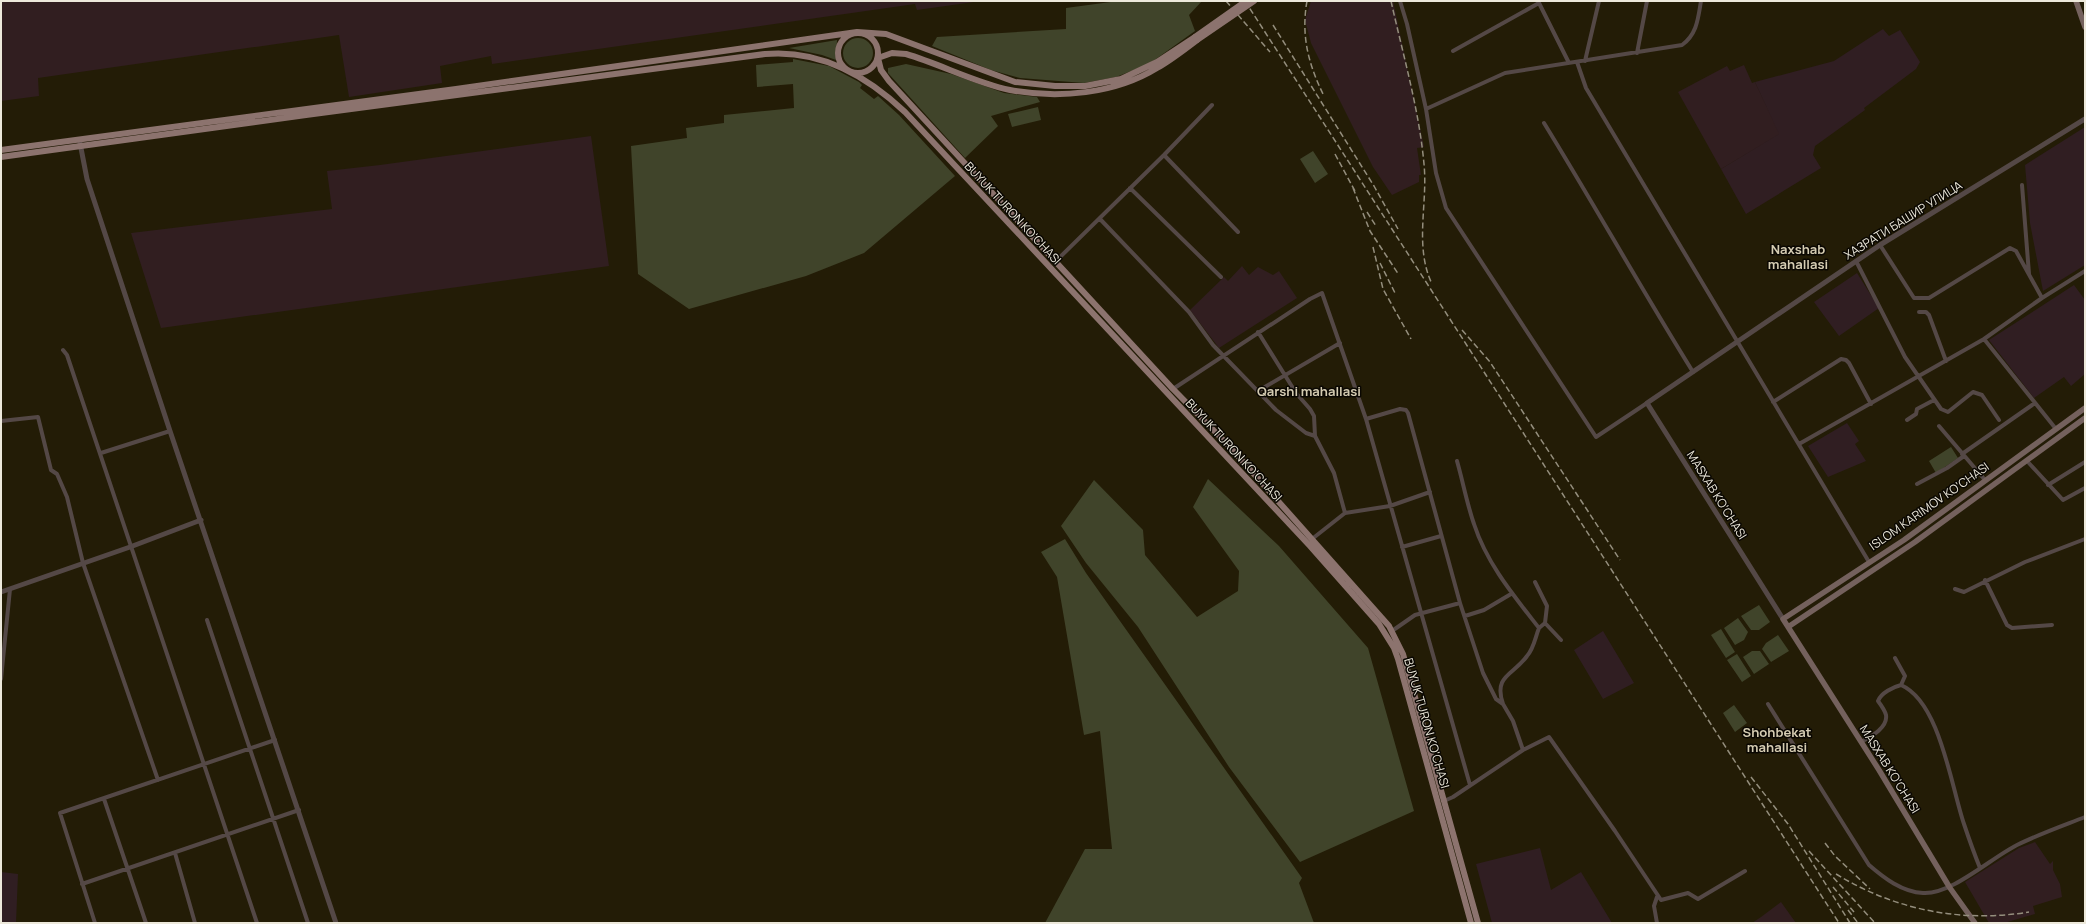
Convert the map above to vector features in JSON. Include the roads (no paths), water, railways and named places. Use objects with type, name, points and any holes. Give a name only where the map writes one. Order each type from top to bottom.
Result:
[{"type":"main road","points":[[878,58],[892,53],[906,54],[1009,90],[1043,94],[1069,94],[1115,86],[1157,69],[1246,1]]},
{"type":"main road","points":[[1,150],[80,138],[456,89],[857,32],[886,34],[1015,82],[1055,86],[1085,86],[1120,79],[1157,62],[1254,1]]},
{"type":"main road","points":[[2076,1],[2085,27]]},
{"type":"main road","points":[[857,32],[864,33],[874,40],[877,46],[878,58],[876,63],[867,71],[850,71],[840,62],[838,49],[845,37],[857,32]]},
{"type":"main road","name":"BUYUK TURON KO'CHASI","points":[[1,157],[765,54],[785,52],[806,55],[825,60],[850,71],[872,83],[905,112],[1310,546],[1374,618],[1389,638],[1398,659],[1471,923]]},
{"type":"main road","name":"BUYUK TURON KO'CHASI","points":[[878,58],[881,70],[889,81],[1172,388],[1230,447],[1392,631],[1403,654],[1478,923]]},
{"type":"main road","points":[[1164,391],[1172,388]]},
{"type":"main road","name":"ISLOM KARIMOV KO‘CHASI","points":[[1783,619],[1904,540],[2085,408]]},
{"type":"main road","name":"ISLOM KARIMOV KO‘CHASI","points":[[1788,627],[1915,542],[2085,418]]},
{"type":"main road","points":[[2026,451],[2029,459]]},
{"type":"main road","name":"MASXAB KO'CHASI","points":[[1783,619],[1861,742],[1950,888],[1975,923]]},
{"type":"street","points":[[1400,1],[1407,24],[1426,109],[1505,73],[1682,45],[1691,39],[1695,32],[1701,1]]},
{"type":"street","points":[[1585,61],[1599,1]]},
{"type":"street","points":[[1637,53],[1648,1]]},
{"type":"street","points":[[1453,51],[1539,2],[1569,63]]},
{"type":"street","points":[[1577,62],[1586,88],[1869,562]]},
{"type":"street","points":[[1056,261],[1100,219],[1212,105]]},
{"type":"street","name":"ХАЗРАТИ БАШИР УЛИЦА","points":[[1426,109],[1436,173],[1446,208],[1596,437],[1880,245],[2085,119]]},
{"type":"street","points":[[1544,124],[1593,203],[1646,297],[1693,372]]},
{"type":"street","points":[[80,138],[80,146],[87,179],[170,431],[336,923]]},
{"type":"street","points":[[1164,155],[1238,232]]},
{"type":"street","points":[[2022,185],[2029,276]]},
{"type":"street","points":[[1130,188],[1221,277]]},
{"type":"street","points":[[1100,219],[1189,312],[1213,346],[1276,410],[1306,433],[1315,436]]},
{"type":"street","points":[[1880,245],[1914,298],[1929,298],[2010,248],[2016,252],[2042,298]]},
{"type":"street","points":[[1856,261],[1879,303],[1883,317],[1905,357],[1941,409],[1948,412],[1973,392],[1978,392],[1982,395],[1999,420]]},
{"type":"street","points":[[1799,444],[1984,339],[2042,298],[2085,271]]},
{"type":"street","points":[[1172,388],[1258,332],[1322,293],[1366,419],[1420,614],[1470,785]]},
{"type":"street","points":[[1919,312],[1926,312],[1929,315],[1946,361]]},
{"type":"street","points":[[1258,332],[1296,394],[1310,409],[1314,416],[1315,436],[1334,473],[1345,513]]},
{"type":"street","points":[[1984,339],[2056,429]]},
{"type":"street","points":[[1258,391],[1340,343]]},
{"type":"street","points":[[63,350],[69,360],[101,453],[130,547],[226,836],[257,923]]},
{"type":"street","points":[[1773,402],[1841,359],[1846,360],[1871,404]]},
{"type":"street","points":[[1907,420],[1916,414],[1918,410],[1934,400]]},
{"type":"street","points":[[1916,484],[1947,468],[2035,402]]},
{"type":"street","name":"MASXAB KO'CHASI","points":[[1646,403],[1783,619]]},
{"type":"street","points":[[1366,419],[1400,409],[1406,410],[1460,603],[1483,673],[1496,699],[1503,704]]},
{"type":"street","points":[[1,421],[38,417],[51,470],[57,474],[67,497],[83,563],[158,780]]},
{"type":"street","points":[[1938,426],[1985,480]]},
{"type":"street","points":[[101,453],[170,431]]},
{"type":"street","points":[[2029,459],[2048,485],[2063,500],[2085,488]]},
{"type":"street","points":[[1457,461],[1474,525],[1497,573],[1511,594],[1540,628]]},
{"type":"street","points":[[2048,485],[2085,462]]},
{"type":"street","points":[[1312,539],[1345,513],[1390,506],[1430,492]]},
{"type":"street","points":[[1,592],[130,547],[201,520]]},
{"type":"street","points":[[1402,547],[1441,536]]},
{"type":"street","points":[[1955,590],[1964,592],[1985,580],[2085,540]]},
{"type":"street","points":[[1985,580],[2007,625],[2012,628],[2052,625]]},
{"type":"street","points":[[1523,750],[1513,721],[1499,694],[1501,682],[1526,659],[1532,649],[1540,628],[1545,623],[1547,606],[1535,582]]},
{"type":"street","points":[[1,679],[10,589]]},
{"type":"street","points":[[1465,616],[1484,610],[1511,594]]},
{"type":"street","points":[[1392,631],[1415,615],[1460,603]]},
{"type":"street","points":[[207,620],[308,923]]},
{"type":"street","points":[[1545,623],[1561,640]]},
{"type":"street","points":[[1895,658],[1906,676],[1901,685]]},
{"type":"street","points":[[1861,742],[1879,731],[1886,718],[1886,714],[1878,701],[1880,697],[1895,686],[1901,685],[1916,694],[1937,730],[1964,824],[1980,868]]},
{"type":"street","points":[[1768,704],[1869,866],[1888,880],[1917,892],[1923,893],[1950,888],[2016,846],[2085,817]]},
{"type":"street","points":[[1444,801],[1523,750],[1549,737],[1615,831],[1657,897],[1661,900],[1688,892],[1698,899],[1745,871]]},
{"type":"street","points":[[95,923],[60,814],[275,740]]},
{"type":"street","points":[[104,799],[146,923]]},
{"type":"street","points":[[82,884],[299,810]]},
{"type":"street","points":[[174,853],[195,923]]},
{"type":"street","points":[[1657,897],[1654,906],[1657,923]]},
{"type":"railway","points":[[1226,1],[1270,52]]},
{"type":"railway","points":[[1245,1],[1839,923]]},
{"type":"railway","points":[[1307,1],[1305,13],[1305,37],[1307,49],[1313,71],[1323,94]]},
{"type":"railway","points":[[1391,1],[1415,102],[1422,143],[1425,179],[1423,225],[1424,255],[1432,284]]},
{"type":"railway","points":[[1273,25],[1374,186],[1398,229]]},
{"type":"railway","points":[[1335,154],[1356,193]]},
{"type":"railway","points":[[1353,188],[1370,231],[1399,275]]},
{"type":"railway","points":[[1367,212],[1376,226]]},
{"type":"railway","points":[[1373,247],[1383,289],[1411,339]]},
{"type":"railway","points":[[1380,263],[1396,295]]},
{"type":"railway","points":[[1462,330],[1490,362],[1620,560]]},
{"type":"railway","points":[[1751,777],[1788,824],[1850,923]]},
{"type":"railway","points":[[1825,843],[1835,856],[1870,889]]},
{"type":"railway","points":[[1809,851],[1875,923]]},
{"type":"railway","points":[[1836,874],[1881,897],[1929,911],[1978,916],[2029,912]]},
{"type":"railway","points":[[1833,887],[1854,912]]},
{"type":"railway","points":[[1848,910],[1858,923]]},
{"type":"district","name":"Naxshab mahallasi","points":[[1798,256]]},
{"type":"district","name":"Qarshi mahallasi","points":[[1309,391]]},
{"type":"district","name":"Shohbekat mahallasi","points":[[1777,740]]}]
